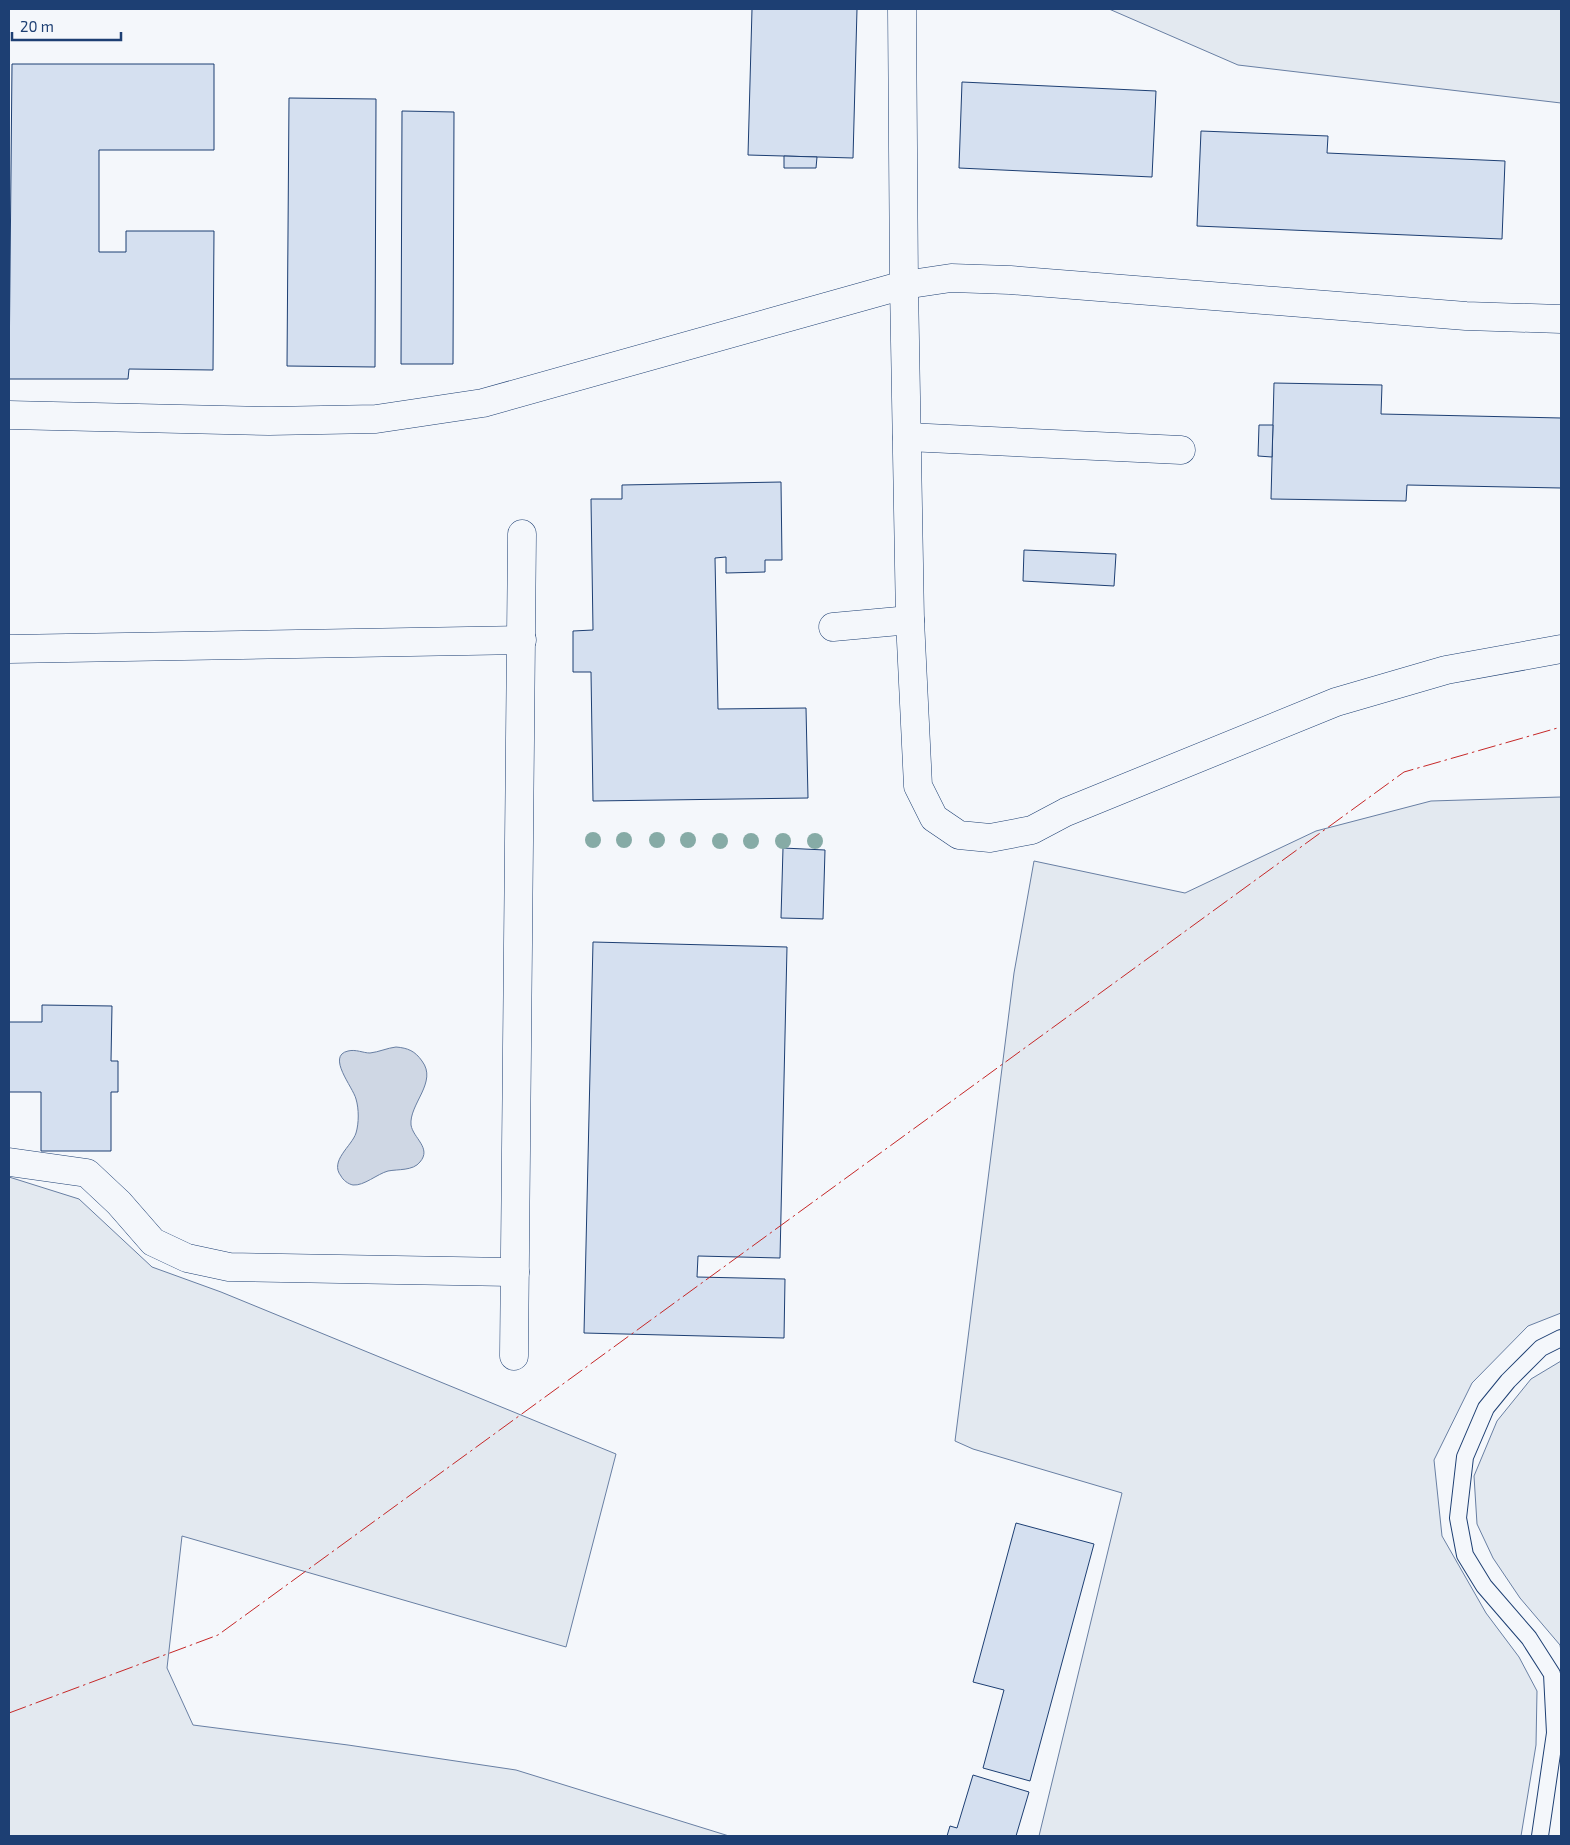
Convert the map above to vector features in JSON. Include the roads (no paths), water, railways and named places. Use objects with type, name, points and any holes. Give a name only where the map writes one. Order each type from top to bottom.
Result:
[{"type":"street","points":[[902,9],[904,285],[910,620],[918,786],[934,818],[959,835],[990,838],[1032,830],[1066,812],[1336,702],[1446,670],[1561,649]]},
{"type":"street","points":[[9,415],[269,422],[376,419],[483,403],[904,285],[951,278],[1010,280],[1466,316],[1561,319]]},
{"type":"street","points":[[907,437],[1181,450]]},
{"type":"street","points":[[514,1356],[522,534]]},
{"type":"street","points":[[833,627],[910,620]]},
{"type":"street","points":[[9,649],[522,640]]},
{"type":"street","points":[[9,1162],[87,1173],[119,1203],[154,1242],[188,1258],[229,1267],[514,1272]]},
{"type":"lane","points":[[1540,1836],[1555,1733],[1552,1674],[1529,1638],[1484,1586],[1465,1555],[1458,1518],[1465,1457],[1486,1408],[1508,1381],[1541,1348],[1561,1338]]}]
